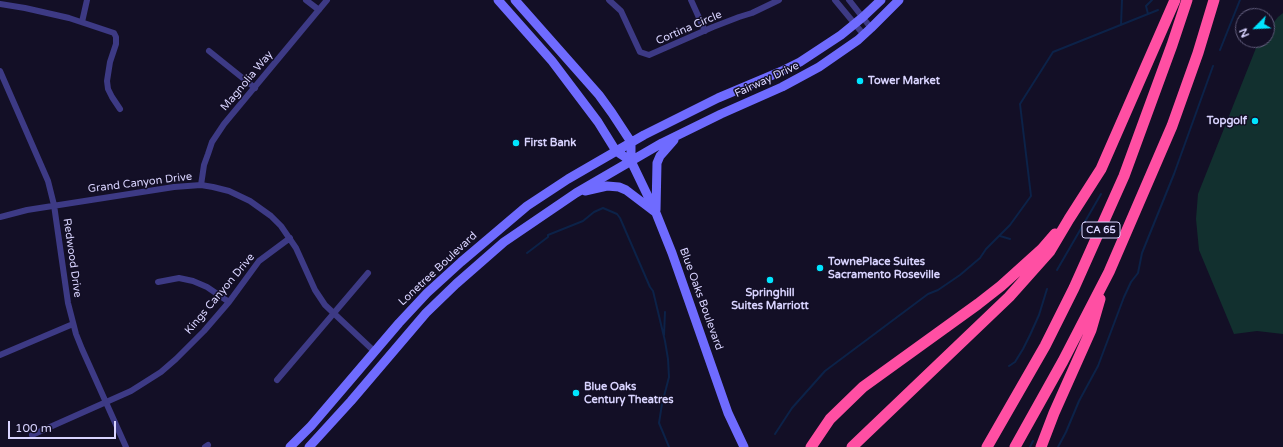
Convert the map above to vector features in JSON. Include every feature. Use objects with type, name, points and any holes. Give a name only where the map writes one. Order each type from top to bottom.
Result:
[{"type":"highway","points":[[852,447],[1009,297],[1050,252],[1101,168],[1175,0]]},
{"type":"highway","name":"CA 65","points":[[987,447],[1048,339],[1074,288],[1116,196],[1165,66],[1186,0]]},
{"type":"highway","name":"CA 65","points":[[1015,447],[1063,361],[1109,272],[1172,126],[1198,53],[1214,0]]},
{"type":"highway","points":[[811,447],[830,419],[863,387],[1001,286],[1042,249],[1069,219]]},
{"type":"highway","points":[[1041,447],[1054,413],[1091,330],[1109,272]]},
{"type":"main road","points":[[498,0],[520,23],[552,61],[598,122],[616,151],[631,161]]},
{"type":"main road","name":"Blue Oaks Boulevard","points":[[515,0],[599,95],[630,142],[631,161],[656,213],[684,285],[728,412],[744,447]]},
{"type":"main road","name":"Fairway Drive","points":[[630,142],[718,98],[790,67],[820,50],[855,24],[881,0]]},
{"type":"main road","name":"Fairway Drive","points":[[631,161],[677,136],[806,75],[832,59],[868,31],[899,0]]},
{"type":"main road","points":[[656,213],[657,163],[660,156],[677,136]]},
{"type":"main road","name":"Lonetree Boulevard","points":[[290,447],[311,426],[399,323],[427,293],[461,262],[517,214],[568,179],[630,142]]},
{"type":"main road","name":"Lonetree Boulevard","points":[[309,447],[426,314],[482,260],[504,242],[576,193],[631,161]]},
{"type":"main road","points":[[576,193],[607,186],[617,186],[626,190],[656,213]]},
{"type":"main road","points":[[375,352],[386,359]]},
{"type":"street","points":[[82,22],[87,0]]},
{"type":"street","points":[[306,0],[319,10]]},
{"type":"street","name":"Magnolia Way","points":[[201,185],[204,165],[212,142],[224,124],[327,0]]},
{"type":"street","name":"Cortina Circle","points":[[609,0],[621,11],[640,52],[649,55],[739,17],[752,13],[778,0]]},
{"type":"street","points":[[691,0],[705,31]]},
{"type":"street","points":[[835,0],[855,24],[868,31]]},
{"type":"street","points":[[849,0],[863,17],[868,31]]},
{"type":"street","points":[[0,4],[44,12],[111,31],[116,37],[116,44],[110,62],[107,81],[108,89],[120,109]]},
{"type":"street","points":[[209,51],[255,88]]},
{"type":"street","name":"Redwood Drive","points":[[0,71],[46,175],[54,205],[68,303],[73,324],[82,349],[126,447]]},
{"type":"street","name":"Grand Canyon Drive","points":[[0,218],[27,210],[54,205],[174,187],[201,185],[229,191],[250,201],[271,216],[281,226],[290,238],[315,290],[333,314],[375,352]]},
{"type":"street","name":"Kings Canyon Drive","points":[[32,435],[140,386],[161,372],[176,360],[204,331],[229,302],[259,261],[290,238]]},
{"type":"street","points":[[277,380],[368,273]]},
{"type":"street","points":[[158,282],[180,278],[193,281],[207,287],[229,302]]},
{"type":"street","points":[[0,355],[73,324]]},
{"type":"green space","name":"Topgolf","points":[[1283,13],[1283,334],[1257,331],[1234,334],[1199,250],[1196,219],[1198,194],[1256,48],[1275,48],[1275,21]]},
{"type":"waterway","points":[[1121,25],[1122,0]]},
{"type":"waterway","points":[[1148,14],[1146,6],[1152,0]]},
{"type":"waterway","points":[[1220,50],[1240,0]]},
{"type":"waterway","points":[[775,434],[792,408],[825,371],[928,294],[938,290],[960,275],[980,258],[986,249],[1010,225],[1031,196],[1020,104],[1053,52],[1158,10]]},
{"type":"waterway","points":[[1058,447],[1079,401],[1098,366],[1124,297],[1131,282],[1138,273],[1142,253],[1174,174],[1213,66]]},
{"type":"waterway","points":[[1057,270],[1101,194]]},
{"type":"waterway","points":[[527,253],[548,237],[548,235],[583,221],[594,212],[603,208],[617,214],[620,218],[653,291],[665,341],[669,377],[659,423],[669,447]]},
{"type":"waterway","points":[[1000,236],[1010,239]]},
{"type":"waterway","points":[[1009,366],[1015,362],[1030,335],[1039,315],[1047,289]]},
{"type":"waterway","points":[[664,335],[665,312]]},
{"type":"waterway","points":[[1030,447],[1033,441]]},
{"type":"place","name":"Tower Market","points":[[860,81]]},
{"type":"place","name":"Topgolf","points":[[1255,121]]},
{"type":"place","name":"First Bank","points":[[516,143]]},
{"type":"place","name":"TownePlace Suites Sacramento Roseville","points":[[820,268]]},
{"type":"place","name":"Springhill Suites Marriott","points":[[770,280]]},
{"type":"place","name":"Blue Oaks Century Theatres","points":[[576,393]]}]
